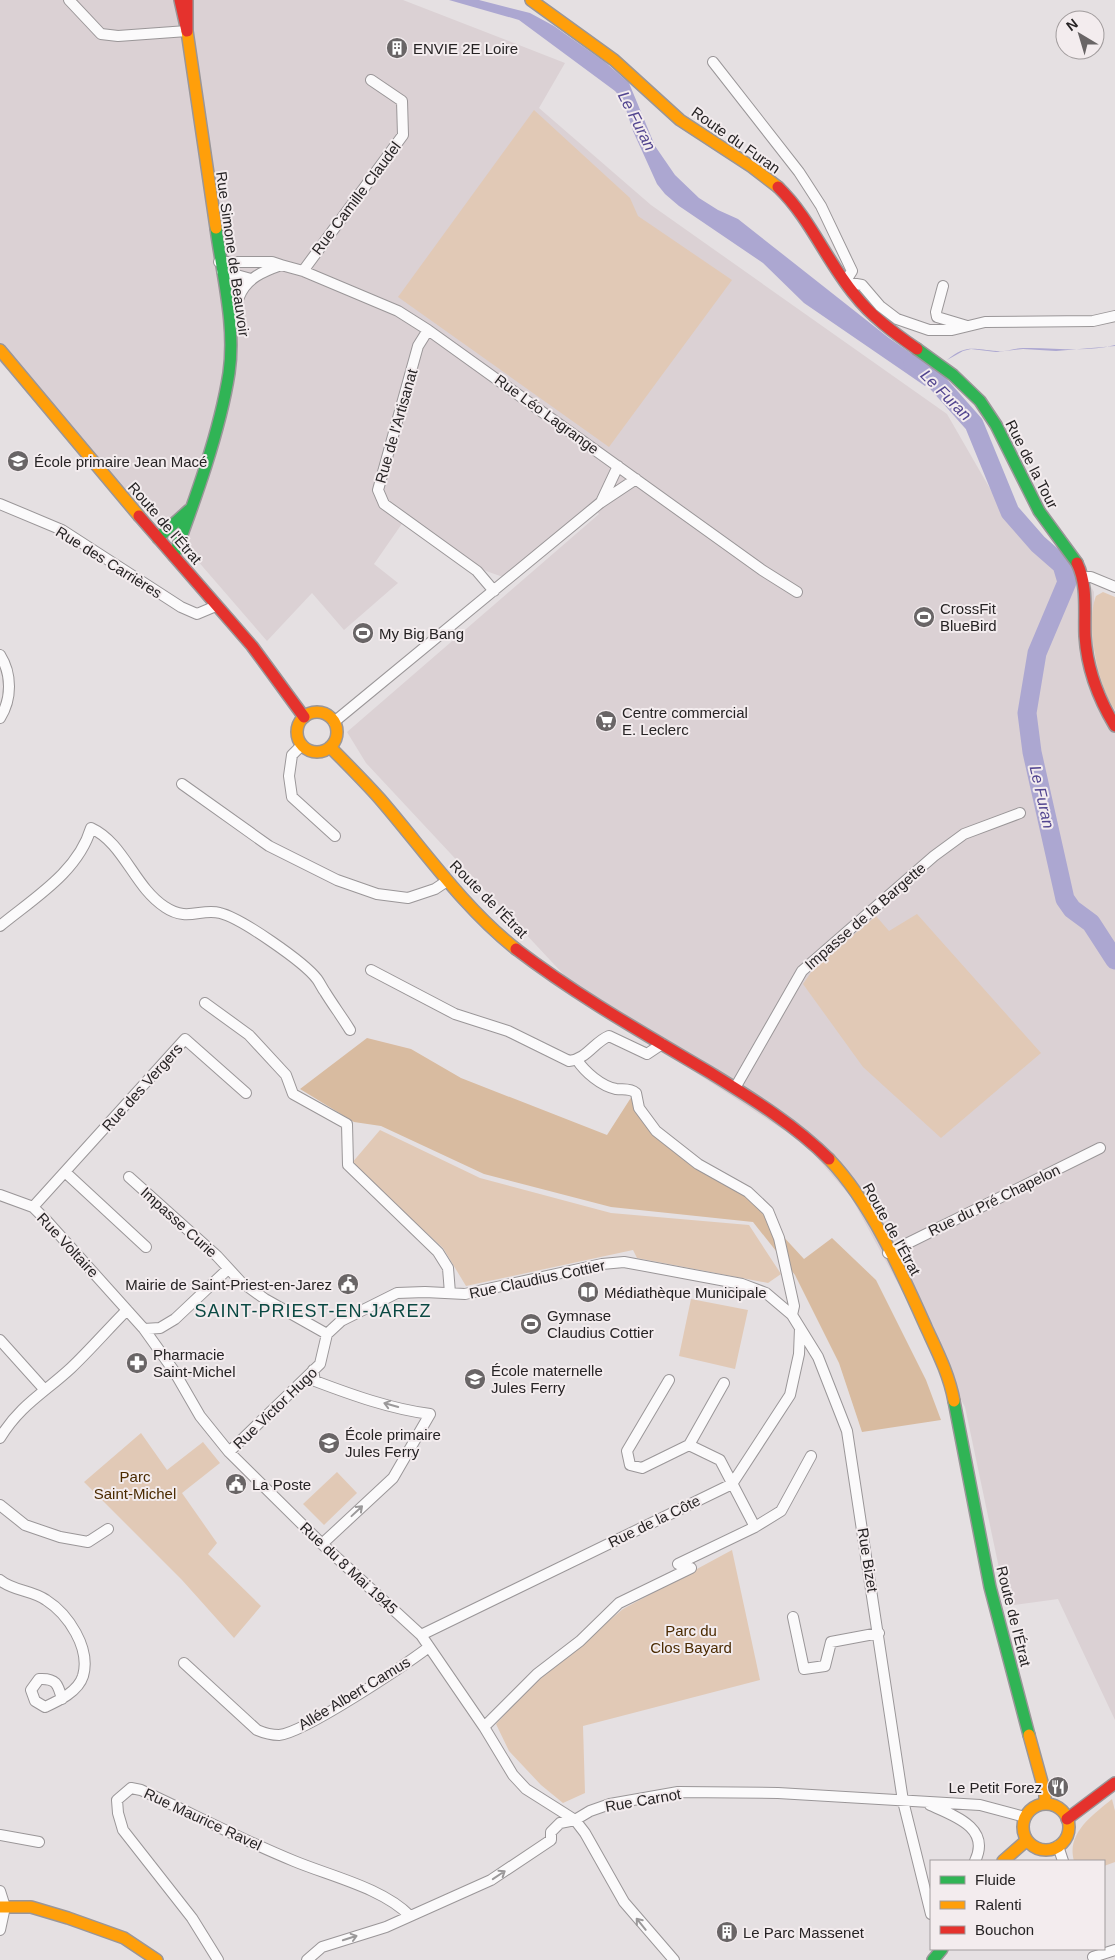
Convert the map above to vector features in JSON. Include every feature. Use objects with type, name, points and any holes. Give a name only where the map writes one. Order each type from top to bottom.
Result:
[{"type":"main road","name":"Rue Simone de Beauvoir","points":[[174,556],[192,507],[230,372],[230,328],[187,31],[180,0]]},
{"type":"main road","name":"Rue Simone de Beauvoir","points":[[187,0],[187,31]]},
{"type":"main road","name":"Route du Furan","points":[[531,0],[612,58],[691,128],[745,162],[784,192],[813,228],[845,282],[864,306],[889,329],[943,367]]},
{"type":"main road","name":"Route de l'Étrat","points":[[0,350],[278,678],[304,717]]},
{"type":"main road","name":"Rue de la Tour","points":[[943,367],[971,391],[992,419],[1035,505],[1073,555],[1084,577],[1085,636],[1089,664],[1096,692],[1115,726]]},
{"type":"main road","points":[[158,538],[192,507]]},
{"type":"main road","points":[[316,712],[322,713],[334,722],[336,736],[330,747],[319,752],[307,749],[302,744],[298,733],[300,722],[304,717],[316,712]]},
{"type":"main road","name":"Route de l'Étrat","points":[[330,747],[379,798],[447,881],[501,937],[551,976],[735,1088],[812,1141],[844,1175],[872,1219],[914,1300],[950,1380],[990,1587],[1045,1793],[1045,1804]]},
{"type":"main road","points":[[1067,1819],[1115,1783]]},
{"type":"main road","points":[[1045,1804],[1057,1807],[1067,1819],[1067,1836],[1058,1846],[1045,1850],[1030,1843],[1023,1829],[1025,1817],[1033,1808],[1045,1804]]},
{"type":"main road","points":[[1004,1860],[1030,1843]]},
{"type":"main road","points":[[1018,1860],[1030,1843]]},
{"type":"main road","points":[[2,1908],[31,1907],[122,1945],[146,1960]]},
{"type":"main road","points":[[66,1921],[124,1938],[157,1960]]},
{"type":"street","points":[[69,0],[101,34],[118,36],[187,31]]},
{"type":"street","points":[[713,62],[799,172],[821,206],[852,271],[845,282],[862,285],[888,312],[912,326],[929,330],[952,330],[985,322],[1093,321],[1115,316]]},
{"type":"street","name":"Rue Camille Claudel","points":[[303,271],[403,135],[402,101],[371,80]]},
{"type":"street","name":"Rue Léo Lagrange","points":[[220,266],[272,262],[303,271],[398,311],[428,330],[762,570],[797,592]]},
{"type":"street","points":[[230,328],[235,318],[239,296],[251,279],[262,272],[281,265]]},
{"type":"street","points":[[220,266],[251,279]]},
{"type":"street","points":[[943,286],[936,312],[937,317],[968,326]]},
{"type":"street","name":"Rue de l'Artisanat","points":[[428,330],[418,346],[378,490],[384,504],[477,571],[494,591]]},
{"type":"street","points":[[600,503],[618,466]]},
{"type":"street","points":[[334,722],[600,503],[636,479]]},
{"type":"street","name":"Rue des Carrières","points":[[0,504],[62,530],[181,607],[196,614],[216,606]]},
{"type":"street","points":[[1084,577],[1091,577],[1115,587]]},
{"type":"street","points":[[0,655],[6,664],[9,682],[5,710],[0,718]]},
{"type":"street","points":[[302,744],[292,755],[289,776],[292,797],[335,836]]},
{"type":"street","points":[[182,784],[270,846],[337,880],[369,891],[408,898],[435,889],[447,881]]},
{"type":"street","name":"Impasse de la Bargette","points":[[735,1088],[802,971],[934,856],[964,834],[1020,814]]},
{"type":"street","points":[[0,926],[70,868],[82,849],[91,828],[103,833],[138,881],[164,907],[177,913],[190,915],[219,912],[267,940],[303,967],[318,979],[350,1030]]},
{"type":"street","points":[[371,970],[455,1014],[508,1031],[569,1061],[577,1060],[602,1039],[609,1036],[647,1054],[662,1044]]},
{"type":"street","points":[[205,1003],[249,1035],[286,1075],[293,1094],[347,1124],[348,1164],[438,1252],[448,1268],[450,1293]]},
{"type":"street","name":"Rue des Vergers","points":[[33,1207],[186,1039],[246,1093]]},
{"type":"street","points":[[577,1060],[586,1072],[614,1089],[632,1090],[636,1093],[639,1108],[656,1131],[698,1164],[748,1192],[768,1211],[779,1238],[794,1306],[792,1315]]},
{"type":"street","name":"Rue du Pré Chapelon","points":[[888,1253],[1100,1148]]},
{"type":"street","points":[[65,1172],[146,1247]]},
{"type":"street","name":"Impasse Curie","points":[[129,1177],[240,1281],[265,1299],[327,1334]]},
{"type":"street","name":"Rue Voltaire","points":[[0,1195],[33,1207],[127,1310]]},
{"type":"street","name":"Rue Claudius Cottier","points":[[327,1334],[341,1321],[397,1293],[465,1294],[602,1264],[624,1262],[742,1284],[766,1293],[792,1315],[800,1328]]},
{"type":"street","points":[[144,1329],[160,1328],[175,1319],[228,1269]]},
{"type":"street","points":[[0,1438],[10,1421],[44,1389],[70,1369],[127,1310]]},
{"type":"street","name":"Rue du 8 Mai 1945","points":[[127,1310],[144,1329],[174,1371],[200,1416],[229,1452],[322,1544],[420,1635],[484,1727],[513,1775],[526,1789],[575,1820]]},
{"type":"street","points":[[732,1484],[790,1394],[799,1354],[800,1328]]},
{"type":"street","name":"Rue Bizet","points":[[800,1328],[818,1357],[847,1431],[879,1632],[903,1801],[930,1910]]},
{"type":"street","name":"Rue Victor Hugo","points":[[229,1452],[320,1364],[327,1334]]},
{"type":"street","points":[[0,1340],[44,1389]]},
{"type":"street","points":[[313,1370],[315,1381],[414,1412],[430,1414],[392,1478],[322,1544]]},
{"type":"street","points":[[669,1380],[627,1451],[630,1465],[642,1468],[689,1444],[724,1383]]},
{"type":"street","points":[[689,1444],[720,1460],[755,1527]]},
{"type":"street","points":[[678,1564],[755,1527],[781,1511],[811,1456]]},
{"type":"street","name":"Rue de la Côte","points":[[420,1635],[732,1484]]},
{"type":"street","points":[[0,1505],[25,1525],[60,1537],[88,1542],[108,1529]]},
{"type":"street","points":[[484,1727],[537,1674],[580,1641],[619,1603],[691,1568]]},
{"type":"street","points":[[0,1580],[46,1599],[75,1630],[82,1650],[83,1676],[62,1699]]},
{"type":"street","points":[[793,1617],[804,1669],[825,1666],[831,1642],[879,1632]]},
{"type":"street","name":"Allée Albert Camus","points":[[184,1663],[257,1730],[268,1734],[281,1735],[301,1728],[322,1716],[429,1647]]},
{"type":"street","name":"Rue Maurice Ravel","points":[[218,1960],[192,1918],[123,1830],[118,1813],[117,1800],[131,1788],[141,1790],[292,1860],[386,1897],[401,1906],[410,1916]]},
{"type":"street","name":"Rue Carnot","points":[[307,1960],[322,1947],[386,1927],[491,1880],[551,1840],[551,1832],[560,1824],[575,1820],[610,1804],[678,1792],[778,1793],[980,1805],[1025,1817]]},
{"type":"street","points":[[924,1802],[966,1822],[980,1840],[980,1851],[976,1860]]},
{"type":"street","points":[[575,1820],[624,1902],[654,1940],[674,1960]]},
{"type":"street","points":[[0,1835],[39,1842]]},
{"type":"street","points":[[1058,1846],[1063,1860]]},
{"type":"street","points":[[0,1891],[2,1908],[0,1930]]},
{"type":"street","points":[[1092,1955],[1115,1950]]},
{"type":"shaded area","points":[[0,0],[403,0],[565,63],[539,108],[651,205],[947,414],[1000,506],[1060,550],[1075,557],[1094,592],[1094,653],[1106,698],[1115,710],[1115,1720],[1058,1599],[1007,1606],[965,1407],[851,1197],[805,1144],[592,1005],[366,763],[347,732],[599,514],[591,503],[503,577],[486,571],[408,515],[374,564],[398,583],[344,630],[312,593],[267,641],[190,552],[143,508],[0,362]]},
{"type":"shaded area","points":[[367,1038],[411,1049],[461,1078],[607,1135],[632,1096],[634,1110],[658,1139],[694,1168],[723,1179],[746,1196],[804,1259],[832,1238],[876,1280],[926,1380],[941,1420],[862,1432],[839,1363],[795,1275],[753,1222],[611,1207],[484,1174],[381,1126],[354,1122],[300,1089]]},
{"type":"green space","points":[[534,110],[630,198],[638,216],[732,280],[609,447],[398,297]]},
{"type":"green space","points":[[1103,592],[1115,597],[1115,710],[1103,686],[1095,655],[1093,638],[1093,608],[1096,596]]},
{"type":"green space","points":[[917,914],[1041,1053],[941,1138],[863,1067],[803,984],[814,968],[876,916],[889,931]]},
{"type":"green space","points":[[380,1130],[480,1178],[611,1213],[749,1225],[781,1274],[768,1283],[637,1258],[633,1250],[466,1286],[443,1248],[351,1164]]},
{"type":"green space","points":[[691,1299],[748,1310],[735,1369],[679,1356]]},
{"type":"green space","name":"Parc Saint-Michel","points":[[141,1433],[167,1470],[203,1442],[220,1463],[182,1493],[217,1543],[208,1554],[261,1606],[234,1638],[182,1580],[84,1482]]},
{"type":"green space","points":[[337,1472],[357,1493],[324,1525],[303,1504]]},
{"type":"green space","name":"Parc du Clos Bayard","points":[[732,1550],[760,1680],[583,1726],[585,1793],[563,1803],[541,1785],[509,1751],[496,1724],[531,1686],[623,1609]]},
{"type":"green space","points":[[1112,1799],[1115,1811],[1115,1862],[1105,1866],[1105,1860],[1074,1860],[1074,1842],[1077,1833],[1090,1818]]},
{"type":"water","points":[[449,0],[479,0],[530,13],[554,26],[605,62],[629,83],[655,146],[675,175],[699,198],[718,210],[738,219],[889,338],[938,372],[925,386],[804,303],[763,263],[679,206],[665,194],[657,184],[633,131],[623,100],[615,91],[519,20]]},
{"type":"water","points":[[1023,348],[1078,349],[1056,351],[1023,349],[996,352],[971,349],[1000,351]]},
{"type":"waterway","name":"Le Furan","points":[[913,363],[934,379],[974,424],[1010,512],[1038,544],[1062,565],[1067,582],[1037,653],[1027,713],[1032,752],[1065,899],[1072,909],[1091,923],[1115,960]]},
{"type":"traffic: fast","points":[[174,556],[213,442],[229,373],[231,355],[230,318],[216,228]]},
{"type":"traffic: fast","points":[[917,349],[953,375],[980,401],[996,425],[1039,511],[1077,563]]},
{"type":"traffic: fast","points":[[158,538],[189,510]]},
{"type":"traffic: fast","points":[[954,1401],[990,1587],[1029,1735]]},
{"type":"traffic: fast","points":[[933,1960],[941,1950]]},
{"type":"traffic: slow","points":[[531,0],[614,60],[680,120],[752,167],[778,187]]},
{"type":"traffic: slow","points":[[187,31],[216,228]]},
{"type":"traffic: slow","points":[[0,350],[139,516]]},
{"type":"traffic: slow","points":[[317,712],[331,718],[337,732],[331,746],[317,752],[303,746],[297,732],[303,718],[317,712]]},
{"type":"traffic: slow","points":[[330,747],[380,799],[461,897],[516,949]]},
{"type":"traffic: slow","points":[[829,1159],[858,1196],[884,1238],[946,1372],[954,1401]]},
{"type":"traffic: slow","points":[[1029,1735],[1045,1793],[1045,1804]]},
{"type":"traffic: slow","points":[[1046,1804],[1059,1808],[1065,1814],[1069,1827],[1065,1840],[1059,1846],[1046,1850],[1033,1846],[1027,1840],[1023,1827],[1027,1814],[1033,1808],[1046,1804]]},
{"type":"traffic: slow","points":[[1004,1860],[1027,1840]]},
{"type":"traffic: slow","points":[[0,1907],[31,1907],[68,1918],[124,1938],[157,1960]]},
{"type":"traffic: jam","points":[[180,0],[187,31],[187,0]]},
{"type":"traffic: jam","points":[[778,187],[799,212],[844,281],[861,302],[883,324],[917,349]]},
{"type":"traffic: jam","points":[[139,516],[252,646],[304,717]]},
{"type":"traffic: jam","points":[[1077,563],[1083,581],[1088,660],[1103,705],[1115,726]]},
{"type":"traffic: jam","points":[[516,949],[586,998],[756,1102],[787,1123],[829,1159]]},
{"type":"traffic: jam","points":[[1067,1819],[1115,1783]]},
{"type":"place","name":"ENVIE 2E Loire","points":[[397,48]]},
{"type":"place","name":"École primaire Jean Macé","points":[[18,461]]},
{"type":"place","name":"CrossFit BlueBird","points":[[924,617]]},
{"type":"place","name":"My Big Bang","points":[[363,633]]},
{"type":"place","name":"Centre commercial E. Leclerc","points":[[606,721]]},
{"type":"place","name":"Mairie de Saint-Priest-en-Jarez","points":[[348,1284]]},
{"type":"place","name":"Médiathèque Municipale","points":[[588,1292]]},
{"type":"place","name":"Gymnase Claudius Cottier","points":[[531,1324]]},
{"type":"place","name":"Pharmacie Saint-Michel","points":[[137,1363]]},
{"type":"place","name":"École maternelle Jules Ferry","points":[[475,1379]]},
{"type":"place","name":"École primaire Jules Ferry","points":[[329,1443]]},
{"type":"place","name":"La Poste","points":[[236,1484]]},
{"type":"place","name":"Le Petit Forez","points":[[1058,1787]]},
{"type":"place","name":"Le Parc Massenet","points":[[727,1932]]},
{"type":"district","name":"SAINT-PRIEST-EN-JAREZ","points":[[313,1311]]}]
